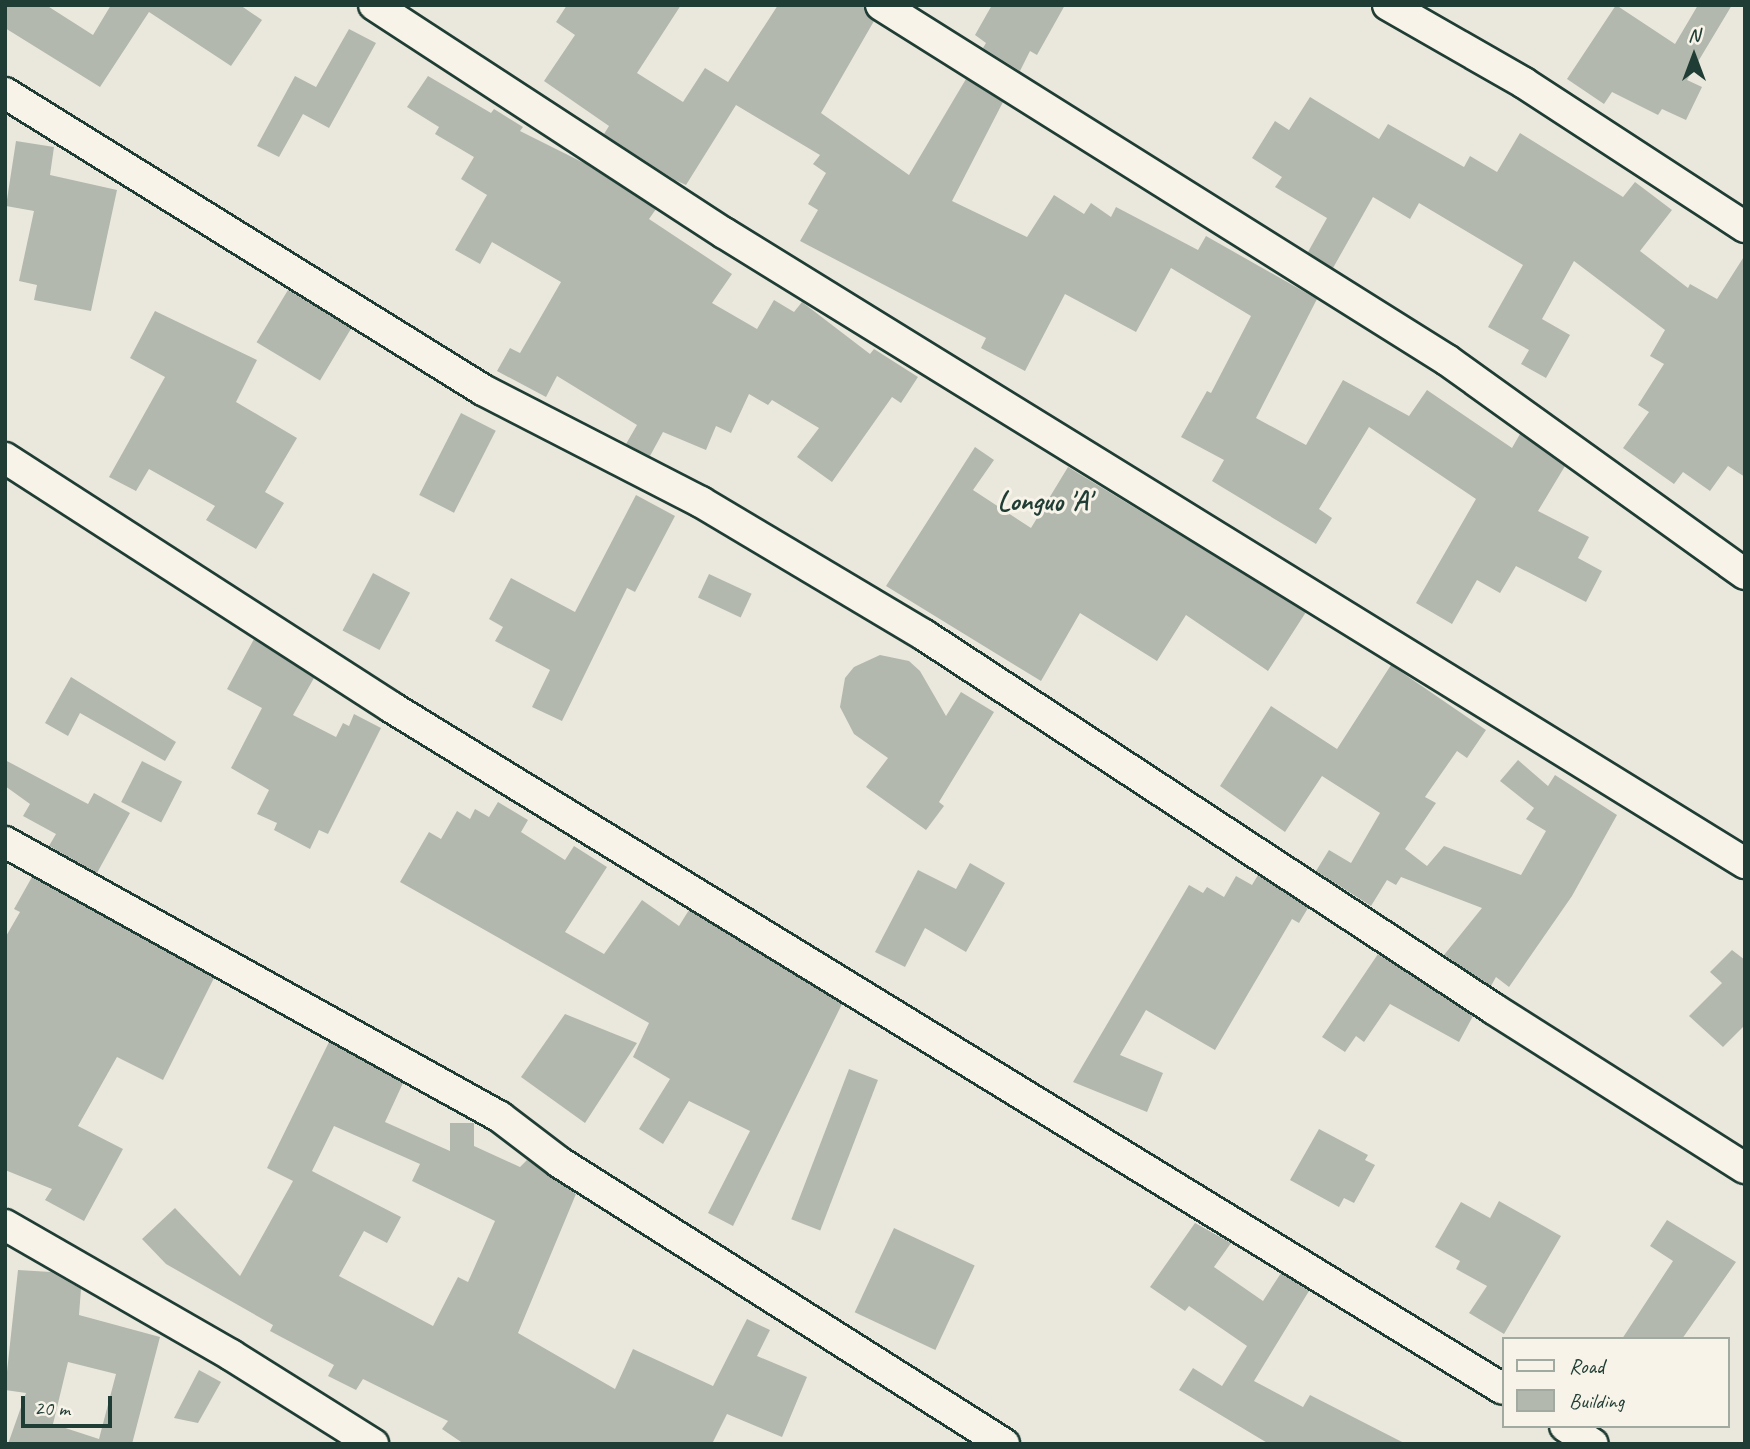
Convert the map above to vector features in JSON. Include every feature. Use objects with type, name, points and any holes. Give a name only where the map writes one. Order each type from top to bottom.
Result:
[{"type":"street","points":[[374,5],[736,241],[1745,863]]},
{"type":"street","points":[[881,5],[1447,360],[1745,573]]},
{"type":"street","points":[[1388,5],[1524,83],[1745,226]]},
{"type":"street","points":[[5,93],[483,390],[701,502],[924,635],[1494,1009],[1745,1168]]},
{"type":"street","points":[[5,458],[391,707],[1502,1388]]},
{"type":"street","points":[[5,842],[500,1117],[571,1170],[1004,1444]]},
{"type":"street","points":[[5,1225],[231,1355],[373,1444]]},
{"type":"street","points":[[1568,1428],[1593,1444]]},
{"type":"building","points":[[5,5],[46,5],[93,35],[111,5],[240,5],[262,20],[231,66],[149,12],[100,87],[5,28]]},
{"type":"building","points":[[567,5],[681,5],[637,73],[683,102],[705,68],[728,82],[778,5],[864,5],[874,21],[821,113],[909,175],[966,79],[1003,102],[952,201],[1027,237],[1054,195],[1084,214],[1091,203],[1111,217],[1116,207],[1198,250],[1206,236],[1317,299],[1256,418],[1306,445],[1343,380],[1409,416],[1427,390],[1512,448],[1520,434],[1565,466],[1538,511],[1589,537],[1578,558],[1602,571],[1586,602],[1516,566],[1500,593],[1477,580],[1452,624],[1416,603],[1476,499],[1369,427],[1319,509],[1332,518],[1316,544],[1212,481],[1224,460],[1181,437],[1207,391],[1211,393],[1251,316],[1171,268],[1136,332],[1065,294],[1025,371],[981,348],[986,338],[800,241],[818,210],[808,204],[826,173],[813,164],[820,155],[736,105],[686,185],[675,180],[604,134],[609,126],[544,81],[575,35],[556,22]]},
{"type":"building","points":[[992,5],[1065,5],[1037,55],[1030,51],[1020,71],[983,48],[986,43],[975,35]]},
{"type":"building","points":[[1616,5],[1675,44],[1698,5],[1732,5],[1687,80],[1702,87],[1686,120],[1662,109],[1658,115],[1612,92],[1604,104],[1567,79]]},
{"type":"building","points":[[349,29],[376,43],[329,128],[303,114],[279,157],[257,146],[295,76],[316,87]]},
{"type":"building","points":[[428,76],[491,113],[494,109],[523,127],[520,131],[586,164],[656,209],[649,219],[732,274],[712,303],[757,329],[774,300],[794,312],[802,302],[870,354],[874,349],[918,377],[901,403],[892,397],[832,482],[797,457],[819,428],[772,400],[768,405],[749,394],[731,433],[716,426],[706,450],[663,432],[650,456],[626,444],[637,425],[557,376],[546,397],[497,371],[510,348],[520,353],[561,282],[492,242],[480,264],[455,250],[487,195],[461,179],[474,157],[435,134],[439,127],[407,107]]},
{"type":"building","points":[[1310,97],[1379,139],[1388,124],[1464,167],[1470,156],[1497,172],[1520,133],[1623,197],[1635,182],[1672,210],[1640,251],[1688,288],[1690,284],[1717,299],[1745,255],[1745,477],[1728,466],[1710,491],[1683,472],[1674,484],[1623,448],[1649,412],[1638,405],[1664,364],[1650,356],[1665,330],[1574,261],[1542,319],[1570,335],[1546,378],[1521,364],[1529,350],[1488,327],[1523,265],[1419,203],[1410,219],[1373,197],[1333,268],[1308,252],[1327,218],[1275,187],[1282,177],[1252,158],[1275,121],[1289,130]]},
{"type":"building","points":[[16,141],[54,147],[50,175],[117,190],[91,311],[34,300],[37,285],[19,281],[34,211],[6,206]]},
{"type":"building","points":[[288,290],[351,328],[320,380],[257,342]]},
{"type":"building","points":[[155,311],[257,360],[236,402],[297,438],[265,492],[284,503],[256,549],[206,520],[215,506],[149,469],[136,491],[109,477],[165,377],[130,358]]},
{"type":"building","points":[[461,413],[496,431],[454,513],[419,495]]},
{"type":"building","points":[[975,447],[994,460],[973,490],[1031,528],[1068,467],[1306,612],[1268,671],[1186,615],[1157,661],[1080,613],[1041,681],[886,586]]},
{"type":"building","points":[[636,495],[675,516],[635,592],[627,588],[562,721],[532,707],[550,670],[495,641],[503,627],[489,619],[511,578],[575,612]]},
{"type":"building","points":[[373,573],[410,593],[380,650],[342,630]]},
{"type":"building","points":[[709,574],[752,594],[741,617],[698,598]]},
{"type":"building","points":[[254,639],[314,678],[293,715],[336,737],[343,723],[349,726],[354,714],[381,728],[328,834],[319,830],[310,849],[274,830],[277,823],[257,814],[269,790],[231,768],[262,708],[227,689]]},
{"type":"building","points":[[880,655],[909,661],[920,671],[946,716],[961,692],[994,712],[939,802],[944,806],[926,830],[866,787],[888,758],[854,734],[840,707],[845,678],[854,667]]},
{"type":"building","points":[[1391,665],[1486,730],[1467,758],[1457,751],[1425,797],[1436,803],[1405,849],[1427,866],[1444,846],[1521,875],[1546,831],[1526,819],[1534,808],[1500,781],[1518,760],[1548,786],[1555,775],[1617,815],[1572,896],[1509,987],[1496,977],[1491,986],[1444,955],[1482,908],[1401,877],[1396,885],[1387,880],[1371,906],[1316,871],[1329,850],[1351,863],[1380,813],[1322,776],[1285,832],[1220,786],[1271,706],[1337,749]]},
{"type":"building","points":[[71,677],[176,742],[165,761],[80,713],[68,736],[45,723]]},
{"type":"building","points":[[5,760],[88,804],[94,793],[130,813],[97,873],[49,846],[56,834],[23,816],[30,804],[5,786]]},
{"type":"building","points":[[142,761],[182,781],[161,822],[121,802]]},
{"type":"building","points":[[498,802],[528,820],[521,832],[565,860],[574,846],[607,867],[565,932],[604,954],[642,900],[679,926],[689,910],[842,1004],[733,1226],[708,1213],[750,1131],[689,1101],[663,1144],[639,1129],[670,1079],[633,1057],[649,1023],[400,882],[429,832],[441,839],[457,811],[470,819],[475,809],[489,817]]},
{"type":"building","points":[[970,863],[1005,883],[966,952],[925,928],[905,967],[875,952],[918,870],[956,889]]},
{"type":"building","points":[[1258,875],[1308,908],[1299,923],[1292,919],[1215,1050],[1146,1010],[1120,1055],[1163,1073],[1147,1112],[1073,1082],[1189,885],[1203,893],[1207,887],[1224,897],[1236,876],[1252,885]]},
{"type":"building","points":[[32,877],[214,978],[163,1080],[117,1057],[78,1126],[123,1149],[84,1221],[45,1200],[52,1189],[5,1170],[5,938],[20,912],[14,909]]},
{"type":"building","points":[[1732,950],[1745,960],[1745,1025],[1723,1047],[1689,1016],[1722,983],[1710,972]]},
{"type":"building","points":[[1378,954],[1473,1016],[1459,1042],[1390,1004],[1364,1042],[1356,1036],[1345,1052],[1322,1037]]},
{"type":"building","points":[[565,1014],[637,1043],[585,1123],[521,1077]]},
{"type":"building","points":[[329,1042],[403,1083],[385,1122],[450,1151],[450,1123],[474,1123],[474,1146],[520,1167],[527,1160],[576,1194],[518,1333],[615,1389],[633,1349],[713,1386],[747,1319],[770,1330],[757,1356],[807,1377],[782,1437],[727,1414],[712,1444],[464,1444],[442,1429],[448,1421],[363,1379],[356,1390],[328,1376],[334,1365],[270,1331],[273,1325],[166,1264],[142,1239],[175,1208],[240,1276],[293,1181],[267,1168]],"holes":[[[334,1126],[420,1164],[412,1181],[495,1221],[468,1282],[458,1277],[433,1326],[339,1276],[364,1231],[387,1243],[401,1217],[312,1171]]]},
{"type":"building","points":[[849,1069],[878,1080],[820,1230],[791,1219]]},
{"type":"building","points":[[1319,1129],[1368,1155],[1365,1160],[1375,1165],[1354,1203],[1344,1198],[1339,1207],[1290,1180]]},
{"type":"building","points":[[1499,1201],[1561,1236],[1504,1334],[1469,1313],[1487,1286],[1456,1269],[1460,1261],[1435,1247],[1461,1202],[1490,1218]]},
{"type":"building","points":[[1667,1220],[1736,1262],[1683,1337],[1623,1337],[1673,1261],[1650,1246]]},
{"type":"building","points":[[1195,1223],[1231,1243],[1214,1267],[1263,1301],[1281,1273],[1309,1291],[1254,1381],[1303,1407],[1310,1395],[1406,1444],[1269,1444],[1179,1390],[1193,1368],[1222,1386],[1247,1346],[1189,1306],[1185,1311],[1150,1287]]},
{"type":"building","points":[[894,1228],[975,1266],[935,1350],[855,1312]]},
{"type":"building","points":[[18,1270],[51,1272],[81,1289],[79,1315],[160,1337],[132,1444],[8,1444],[26,1393],[5,1390]],"holes":[[[68,1362],[116,1374],[99,1439],[53,1424]]]},
{"type":"building","points":[[199,1370],[221,1382],[198,1423],[174,1418]]},
{"type":"district","name":"Longuo 'A'","points":[[1044,501]]}]
